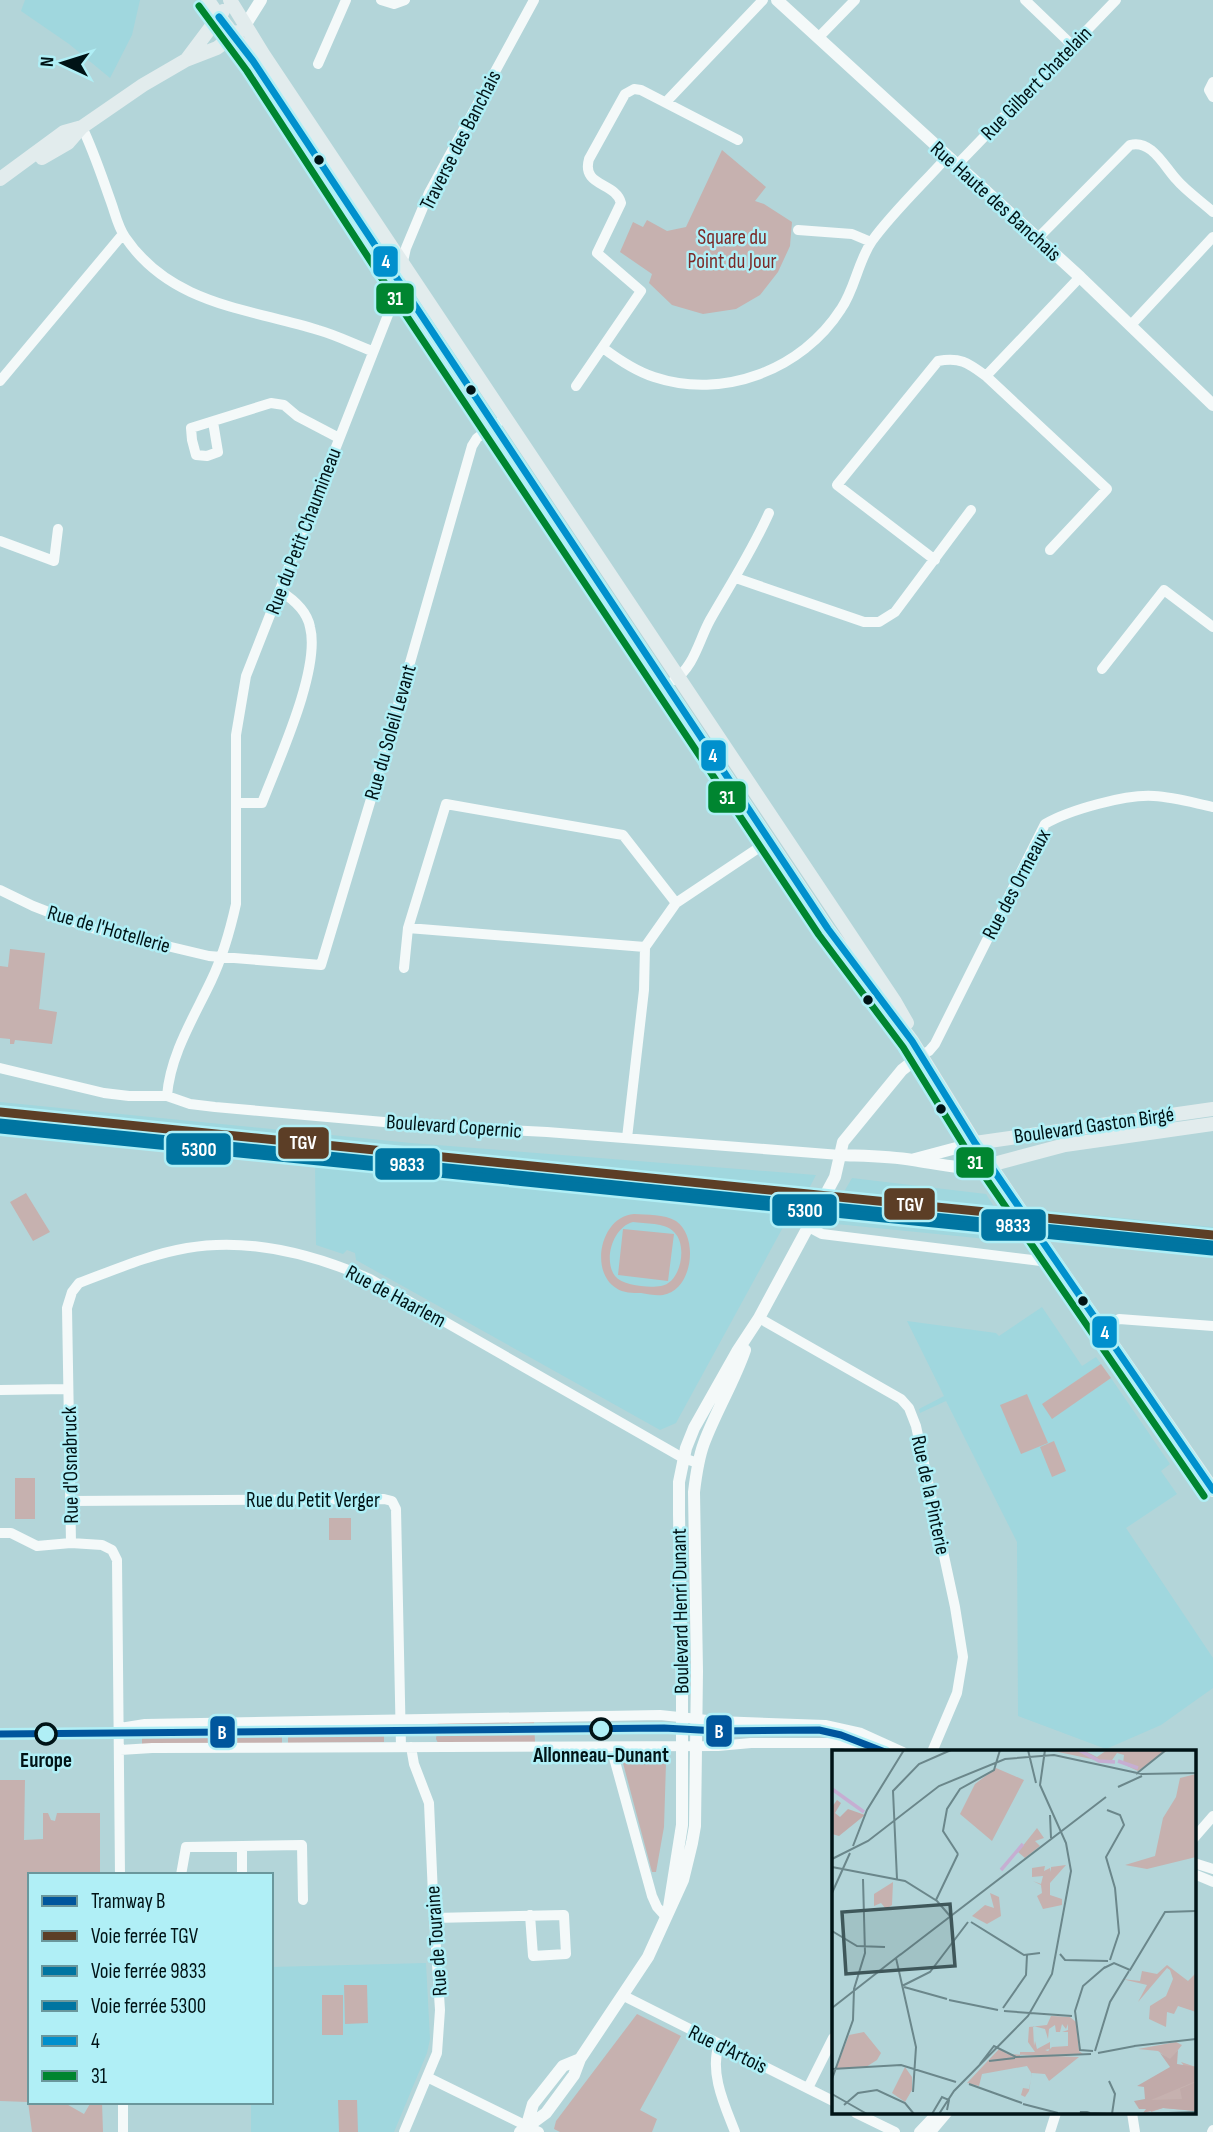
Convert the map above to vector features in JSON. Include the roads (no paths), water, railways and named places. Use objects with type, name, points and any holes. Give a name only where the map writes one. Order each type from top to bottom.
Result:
[{"type":"main road","points":[[208,0],[253,61],[828,929],[920,1055],[1012,1198],[1213,1490]]},
{"type":"main road","points":[[186,60],[231,0],[263,54],[895,1002],[915,1039],[920,1055]]},
{"type":"main road","points":[[0,191],[48,154],[68,143],[82,127],[143,85],[186,60],[217,48],[246,24]]},
{"type":"main road","points":[[0,178],[64,132],[82,127]]},
{"type":"main road","name":"Boulevard Gaston Birgé","points":[[975,1143],[1213,1109]]},
{"type":"main road","name":"Boulevard Gaston Birgé","points":[[990,1165],[1065,1145],[1213,1124]]},
{"type":"street","points":[[246,24],[261,0]]},
{"type":"street","points":[[318,64],[346,0]]},
{"type":"street","points":[[381,0],[394,4],[405,0]]},
{"type":"street","name":"Traverse des Banchais","points":[[399,285],[407,248],[429,193],[534,0]]},
{"type":"street","points":[[666,102],[762,0]]},
{"type":"street","name":"Rue Haute des Banchais","points":[[777,0],[1080,277],[1213,405]]},
{"type":"street","points":[[817,38],[855,0]]},
{"type":"street","points":[[1025,0],[1072,46]]},
{"type":"street","name":"Rue Gilbert Chatelain","points":[[603,348],[625,364],[654,377],[691,385],[725,384],[776,368],[806,350],[842,308],[871,242],[1116,0]]},
{"type":"street","points":[[1213,82],[1209,90],[1213,97]]},
{"type":"street","points":[[576,386],[641,291],[597,253],[621,203],[616,194],[591,178],[587,163],[625,94],[637,89],[738,140]]},
{"type":"street","points":[[82,127],[123,234],[147,263],[193,294],[227,307],[319,330],[373,351]]},
{"type":"street","points":[[1037,239],[1130,145],[1136,143],[1145,145],[1167,165],[1175,178],[1213,212]]},
{"type":"street","points":[[797,230],[852,234],[871,242]]},
{"type":"street","points":[[0,381],[123,234]]},
{"type":"street","points":[[1131,325],[1213,237]]},
{"type":"street","points":[[986,376],[1080,277]]},
{"type":"street","name":"Rue du Petit Chaumineau","points":[[167,1096],[170,1071],[221,958],[236,904],[236,735],[246,676],[399,285]]},
{"type":"street","points":[[935,560],[838,485],[938,362],[954,358],[968,363],[986,376],[1107,489],[1050,550]]},
{"type":"street","points":[[213,422],[275,402],[339,438]]},
{"type":"street","name":"Rue du Soleil Levant","points":[[221,958],[321,965],[472,446],[477,439],[507,417]]},
{"type":"street","points":[[736,578],[864,622],[879,622],[895,612],[971,510]]},
{"type":"street","points":[[666,686],[687,668],[769,513]]},
{"type":"street","points":[[0,541],[54,561],[58,529]]},
{"type":"street","points":[[236,803],[262,803],[308,680],[310,626],[295,601],[280,590]]},
{"type":"street","points":[[1102,669],[1164,590],[1213,627]]},
{"type":"street","name":"Rue des Ormeaux","points":[[920,1055],[935,1044],[1045,824],[1060,815],[1134,796],[1156,796],[1213,807]]},
{"type":"street","points":[[404,968],[408,928],[446,804],[623,835],[676,903]]},
{"type":"street","points":[[627,1138],[645,947],[676,903],[769,841]]},
{"type":"street","name":"Rue de l'Hotellerie","points":[[0,890],[87,927],[221,958]]},
{"type":"street","points":[[408,928],[645,947]]},
{"type":"street","name":"Boulevard Henri Dunant","points":[[667,1912],[682,1825],[678,1514],[683,1458],[694,1428],[759,1318],[835,1177],[843,1142],[902,1070],[920,1055]]},
{"type":"street","name":"Boulevard Copernic","points":[[0,1068],[104,1093],[167,1096],[190,1104],[215,1107],[429,1126],[912,1160],[951,1168],[973,1169],[990,1165]]},
{"type":"street","name":"Boulevard Copernic","points":[[912,1160],[975,1143]]},
{"type":"street","points":[[808,1224],[822,1234],[1057,1263]]},
{"type":"street","name":"Rue de Haarlem","points":[[72,1292],[79,1283],[185,1248],[220,1244],[284,1250],[317,1258],[370,1279],[683,1458],[698,1462]]},
{"type":"street","name":"Rue d'Osnabruck","points":[[72,1292],[67,1307],[71,1543],[102,1545],[112,1550],[117,1560],[120,1873]]},
{"type":"street","name":"Rue de la Pinterie","points":[[759,1318],[901,1399],[916,1426],[963,1657],[957,1693],[933,1750]]},
{"type":"street","points":[[1103,1328],[1119,1319],[1213,1326]]},
{"type":"street","name":"Boulevard Henri Dunant","points":[[528,2130],[534,2104],[563,2066],[580,2059],[624,1996],[648,1957],[682,1880],[693,1835],[696,1719],[693,1525],[698,1462],[734,1381],[750,1333]]},
{"type":"street","points":[[0,1390],[68,1389]]},
{"type":"street","name":"Rue du Petit Verger","points":[[70,1501],[392,1501],[396,1509],[399,1720],[406,1747]]},
{"type":"street","points":[[0,1533],[11,1533],[37,1546],[71,1543]]},
{"type":"street","points":[[120,1728],[145,1724],[660,1715],[825,1725],[861,1733],[899,1750]]},
{"type":"street","points":[[120,1750],[843,1743],[863,1750]]},
{"type":"street","name":"Rue de Touraine","points":[[404,2132],[439,2044],[440,2010],[429,1803],[406,1747]]},
{"type":"street","points":[[611,1747],[652,1896],[667,1912]]},
{"type":"street","points":[[1196,1836],[1213,1816]]},
{"type":"street","points":[[181,1873],[186,1847],[302,1845],[303,1900]]},
{"type":"street","points":[[242,1847],[242,1873]]},
{"type":"street","points":[[1196,1864],[1213,1870]]},
{"type":"street","points":[[1196,1875],[1213,1882]]},
{"type":"street","points":[[433,1917],[530,1915],[564,1915],[566,1954],[533,1956],[530,1915]]},
{"type":"street","name":"Rue d'Artois","points":[[624,1996],[832,2100]]},
{"type":"street","points":[[808,2088],[832,2040]]},
{"type":"street","points":[[719,2044],[716,2061],[720,2090],[735,2132]]},
{"type":"street","points":[[426,2077],[528,2130]]},
{"type":"street","points":[[123,2104],[123,2132]]},
{"type":"street","points":[[858,2114],[895,2132]]},
{"type":"street","points":[[919,2132],[936,2114]]},
{"type":"street","points":[[930,2132],[946,2114]]},
{"type":"street","points":[[1050,2132],[1056,2114]]},
{"type":"street","points":[[1132,2114],[1135,2132]]},
{"type":"tram line","name":"B","points":[[0,1734],[664,1728],[717,1731],[819,1730],[841,1735],[880,1750]]},
{"type":"rail line","name":"TGV","points":[[0,1112],[1213,1235]]},
{"type":"rail line","name":"9833","points":[[0,1123],[1212,1245]]},
{"type":"rail line","name":"5300","points":[[0,1129],[1212,1251]]},
{"type":"place","name":"Allonneau-Dunant","points":[[601,1729]]},
{"type":"place","name":"Europe","points":[[46,1734]]},
{"type":"park label","name":"Square du Point du Jour","points":[[732,249]]}]
